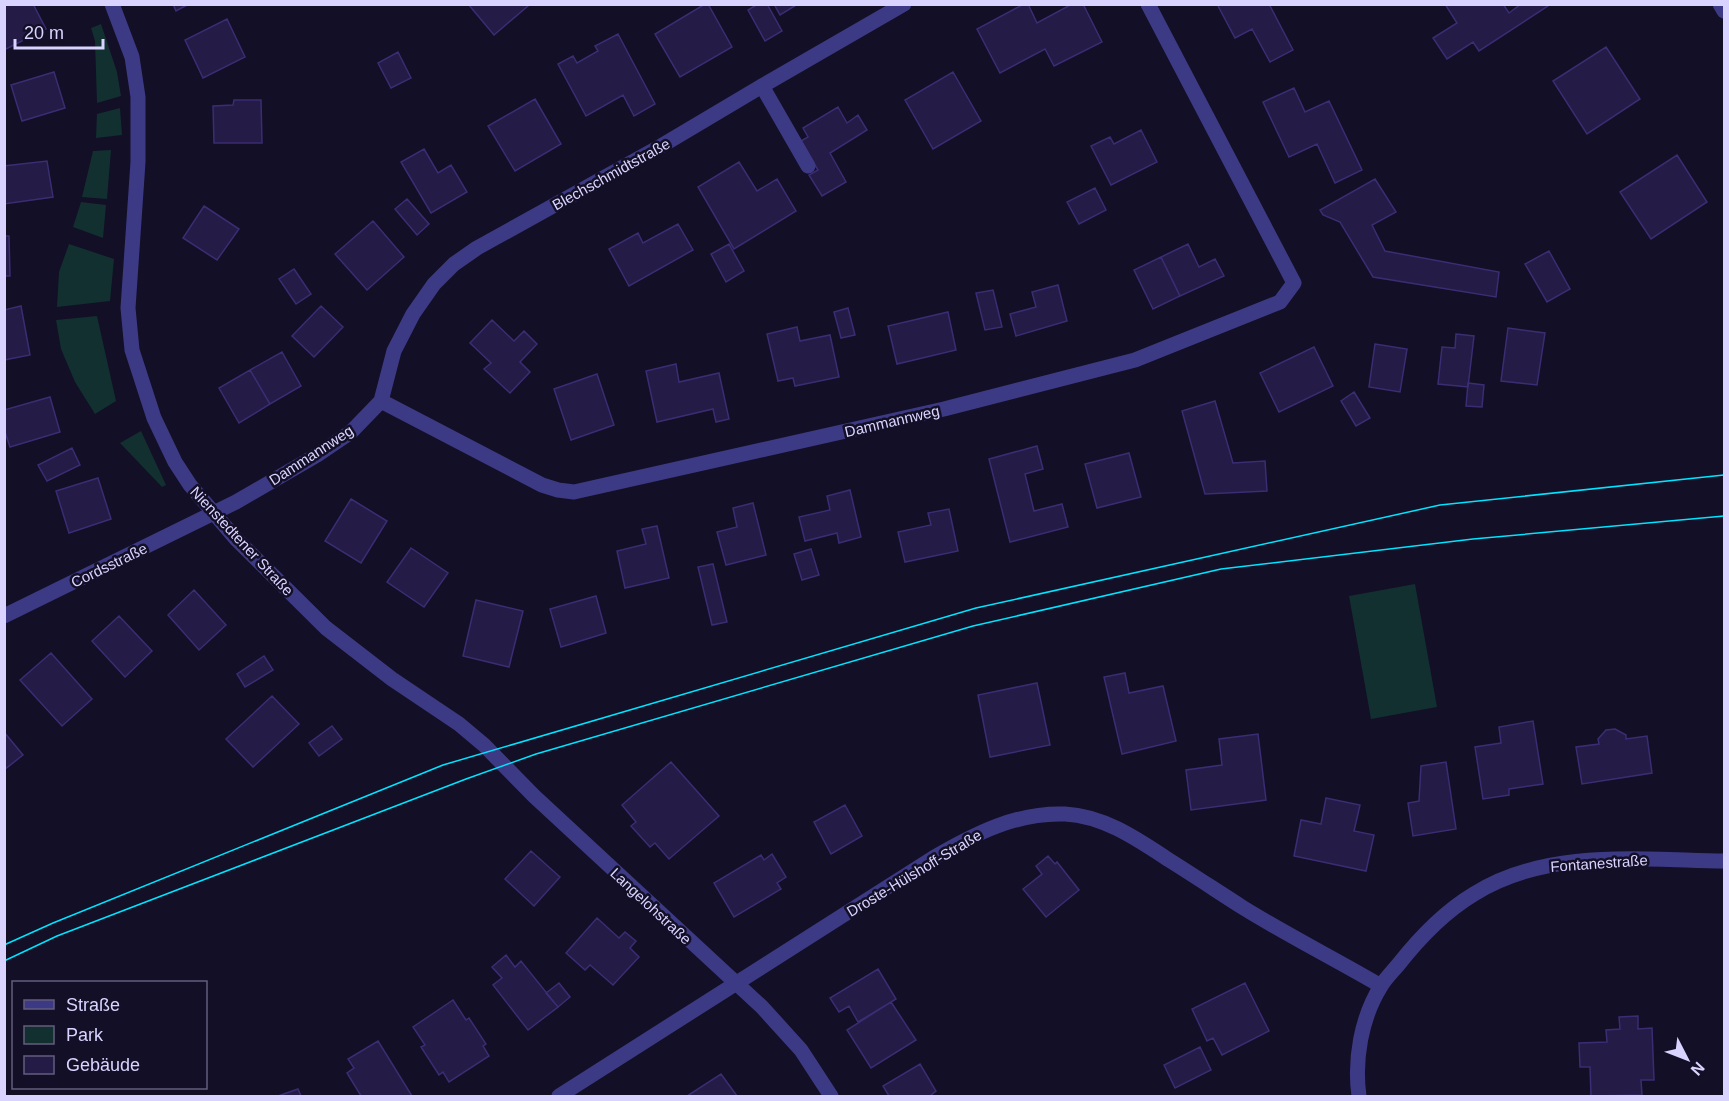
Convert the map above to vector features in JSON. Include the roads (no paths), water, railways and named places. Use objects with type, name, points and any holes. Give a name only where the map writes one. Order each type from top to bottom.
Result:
[{"type":"street","name":"Nienstedtener Straße","points":[[112,4],[132,57],[138,97],[138,162],[128,308],[132,350],[151,410],[175,462],[213,514],[326,628],[392,679],[459,724]]},
{"type":"street","name":"Blechschmidtstraße","points":[[381,400],[394,351],[413,314],[434,284],[454,264],[477,248],[661,146],[904,4]]},
{"type":"street","name":"Dammannweg","points":[[213,514],[325,450],[351,432],[381,400],[542,485],[574,492],[945,409],[1135,360],[1280,302],[1294,283],[1148,4]]},
{"type":"street","points":[[1720,4],[1725,11]]},
{"type":"street","points":[[762,86],[808,166]]},
{"type":"street","name":"Cordsstraße","points":[[4,616],[213,514]]},
{"type":"street","name":"Langelohstraße","points":[[459,724],[762,1007],[790,1037],[816,1071],[831,1096]]},
{"type":"street","name":"Droste-Hülshoff-Straße","points":[[560,1096],[958,843],[998,824],[1037,815],[1066,814],[1087,817],[1124,831],[1244,908],[1381,986]]},
{"type":"street","name":"Fontanestraße","points":[[1359,1096],[1357,1081],[1360,1047],[1368,1012],[1381,986],[1414,945],[1442,916],[1475,893],[1510,876],[1548,866],[1589,861],[1725,861]]},
{"type":"tram line","points":[[4,945],[443,765],[976,608],[1440,505],[1724,475]]},
{"type":"tram line","points":[[4,961],[57,936],[536,754],[973,626],[1221,569],[1473,539],[1724,516]]}]
